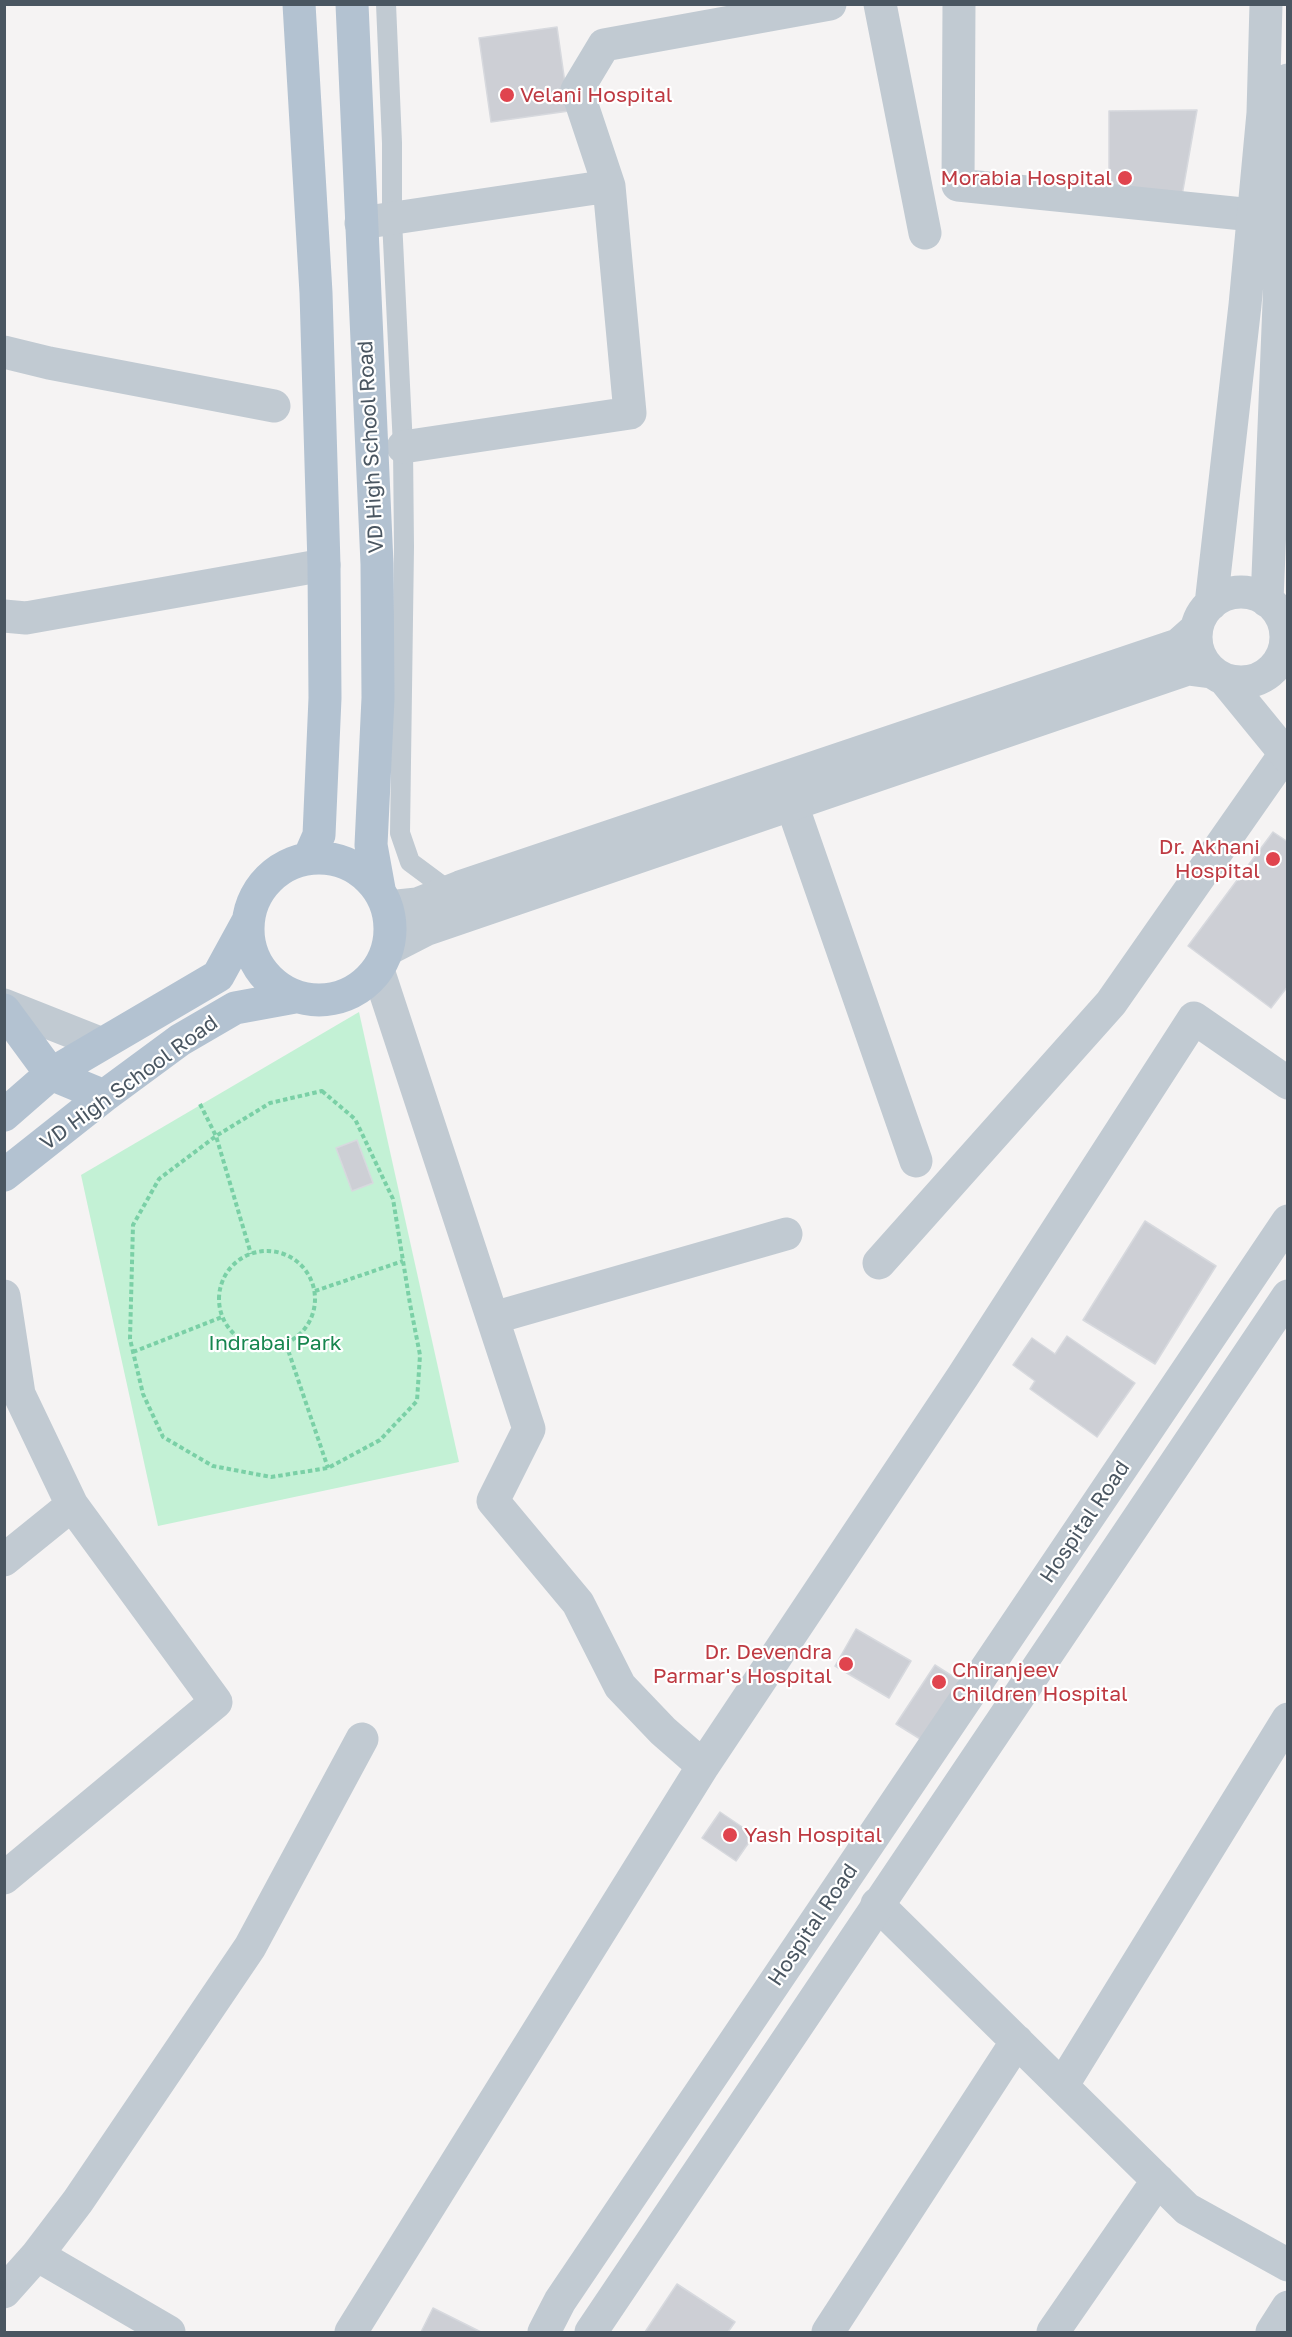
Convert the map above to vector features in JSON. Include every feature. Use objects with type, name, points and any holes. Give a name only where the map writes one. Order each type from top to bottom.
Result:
[{"type":"main road","points":[[299,4],[316,293],[324,565],[325,698],[319,835],[309,858]]},
{"type":"main road","name":"VD High School Road","points":[[354,4],[354,44],[376,221],[378,698],[371,845],[383,898]]},
{"type":"main road","points":[[309,858],[329,858],[348,864],[365,874],[383,898],[391,927],[383,960],[362,987],[341,998],[319,1001],[295,997],[275,986],[259,969],[249,947],[248,923],[254,900],[267,880],[286,866],[309,858]]},
{"type":"main road","name":"VD High School Road","points":[[4,1115],[51,1074],[100,1043],[218,976],[248,923]]},
{"type":"main road","name":"VD High School Road","points":[[4,1175],[104,1096],[180,1040],[235,1008],[295,997]]},
{"type":"main road","points":[[4,1010],[51,1074],[104,1096]]},
{"type":"street","points":[[403,447],[630,413],[609,186],[577,90],[604,45],[830,4]]},
{"type":"street","points":[[880,4],[925,233]]},
{"type":"street","points":[[959,4],[958,185],[1253,215]]},
{"type":"street","points":[[879,1263],[1111,1003],[1286,756],[1218,676],[1200,659],[1196,645],[1203,616],[1253,215],[1263,112],[1266,4]]},
{"type":"street","points":[[1268,601],[1287,80]]},
{"type":"street","points":[[376,221],[609,186]]},
{"type":"street","points":[[4,352],[49,363],[274,406]]},
{"type":"street","points":[[4,616],[26,618],[324,565]]},
{"type":"street","points":[[383,898],[417,904],[449,891],[1178,645],[1224,596],[1238,592],[1254,594],[1268,601],[1278,612],[1284,626],[1287,642],[1282,657],[1272,670],[1258,679],[1242,683],[1188,669],[425,930],[383,960],[493,1318],[530,1429],[492,1501],[578,1603],[620,1686],[663,1731],[703,1766]]},
{"type":"street","points":[[792,805],[916,1161]]},
{"type":"street","points":[[4,1005],[100,1043]]},
{"type":"street","points":[[351,2332],[703,1766],[963,1376],[1194,1018],[1287,1083]]},
{"type":"street","name":"Hospital Road","points":[[544,2332],[573,2282],[1287,1221]]},
{"type":"street","points":[[493,1318],[786,1234]]},
{"type":"street","points":[[4,1296],[19,1394],[72,1505],[216,1702],[4,1878]]},
{"type":"street","name":"Hospital Road","points":[[591,2332],[1287,1296]]},
{"type":"street","points":[[4,1560],[72,1505]]},
{"type":"street","points":[[1062,2086],[1287,1719]]},
{"type":"street","points":[[4,2292],[37,2255],[78,2201],[250,1947],[362,1739]]},
{"type":"street","points":[[878,1904],[1187,2209],[1287,2265]]},
{"type":"street","points":[[828,2332],[1017,2041]]},
{"type":"street","points":[[1053,2332],[1158,2180]]},
{"type":"street","points":[[37,2255],[169,2332]]},
{"type":"street","points":[[1272,2332],[1287,2307]]},
{"type":"lane","points":[[386,4],[392,143],[376,221],[403,447],[400,833],[410,862],[449,891]]},
{"type":"path","points":[[322,1091],[355,1119],[393,1198],[420,1355],[417,1401],[380,1440],[328,1468],[271,1477],[213,1466],[163,1437],[143,1394],[130,1339],[133,1225],[159,1179],[216,1136],[270,1102],[322,1091]]},
{"type":"path","points":[[200,1104],[216,1136],[251,1254]]},
{"type":"path","points":[[267,1251],[284,1254],[298,1263],[309,1275],[315,1291],[315,1307],[309,1323],[299,1336],[286,1344],[271,1347],[255,1346],[241,1340],[230,1330],[222,1317],[219,1302],[224,1280],[237,1261],[251,1254],[267,1251]]},
{"type":"path","points":[[315,1291],[403,1261]]},
{"type":"path","points":[[133,1352],[222,1317]]},
{"type":"path","points":[[286,1344],[328,1468]]},
{"type":"green space","name":"Indrabai Park","points":[[359,1012],[459,1462],[158,1526],[81,1175]]},
{"type":"building","points":[[557,27],[569,111],[491,122],[479,38]]},
{"type":"building","points":[[1197,110],[1180,207],[1109,193],[1109,111]]},
{"type":"building","points":[[1273,832],[1288,842],[1288,986],[1271,1008],[1188,946]]},
{"type":"building","points":[[357,1140],[373,1183],[352,1191],[336,1148]]},
{"type":"building","points":[[1145,1221],[1216,1266],[1155,1364],[1083,1320]]},
{"type":"building","points":[[1067,1336],[1135,1383],[1097,1437],[1030,1389],[1035,1381],[1013,1365],[1032,1338],[1055,1354]]},
{"type":"building","points":[[856,1629],[911,1661],[889,1698],[835,1666]]},
{"type":"building","points":[[935,1665],[963,1683],[925,1742],[896,1724]]},
{"type":"building","points":[[720,1812],[754,1835],[736,1861],[702,1838]]},
{"type":"building","points":[[677,2284],[735,2322],[728,2332],[645,2332]]},
{"type":"building","points":[[433,2308],[481,2332],[421,2332]]},
{"type":"place","name":"Velani Hospital","points":[[507,95]]},
{"type":"place","name":"Morabia Hospital","points":[[1125,178]]},
{"type":"place","name":"Dr. Akhani Hospital","points":[[1273,859]]},
{"type":"place","name":"Dr. Devendra Parmar's Hospital","points":[[846,1664]]},
{"type":"place","name":"Chiranjeev Children Hospital","points":[[939,1682]]},
{"type":"place","name":"Yash Hospital","points":[[730,1835]]}]
